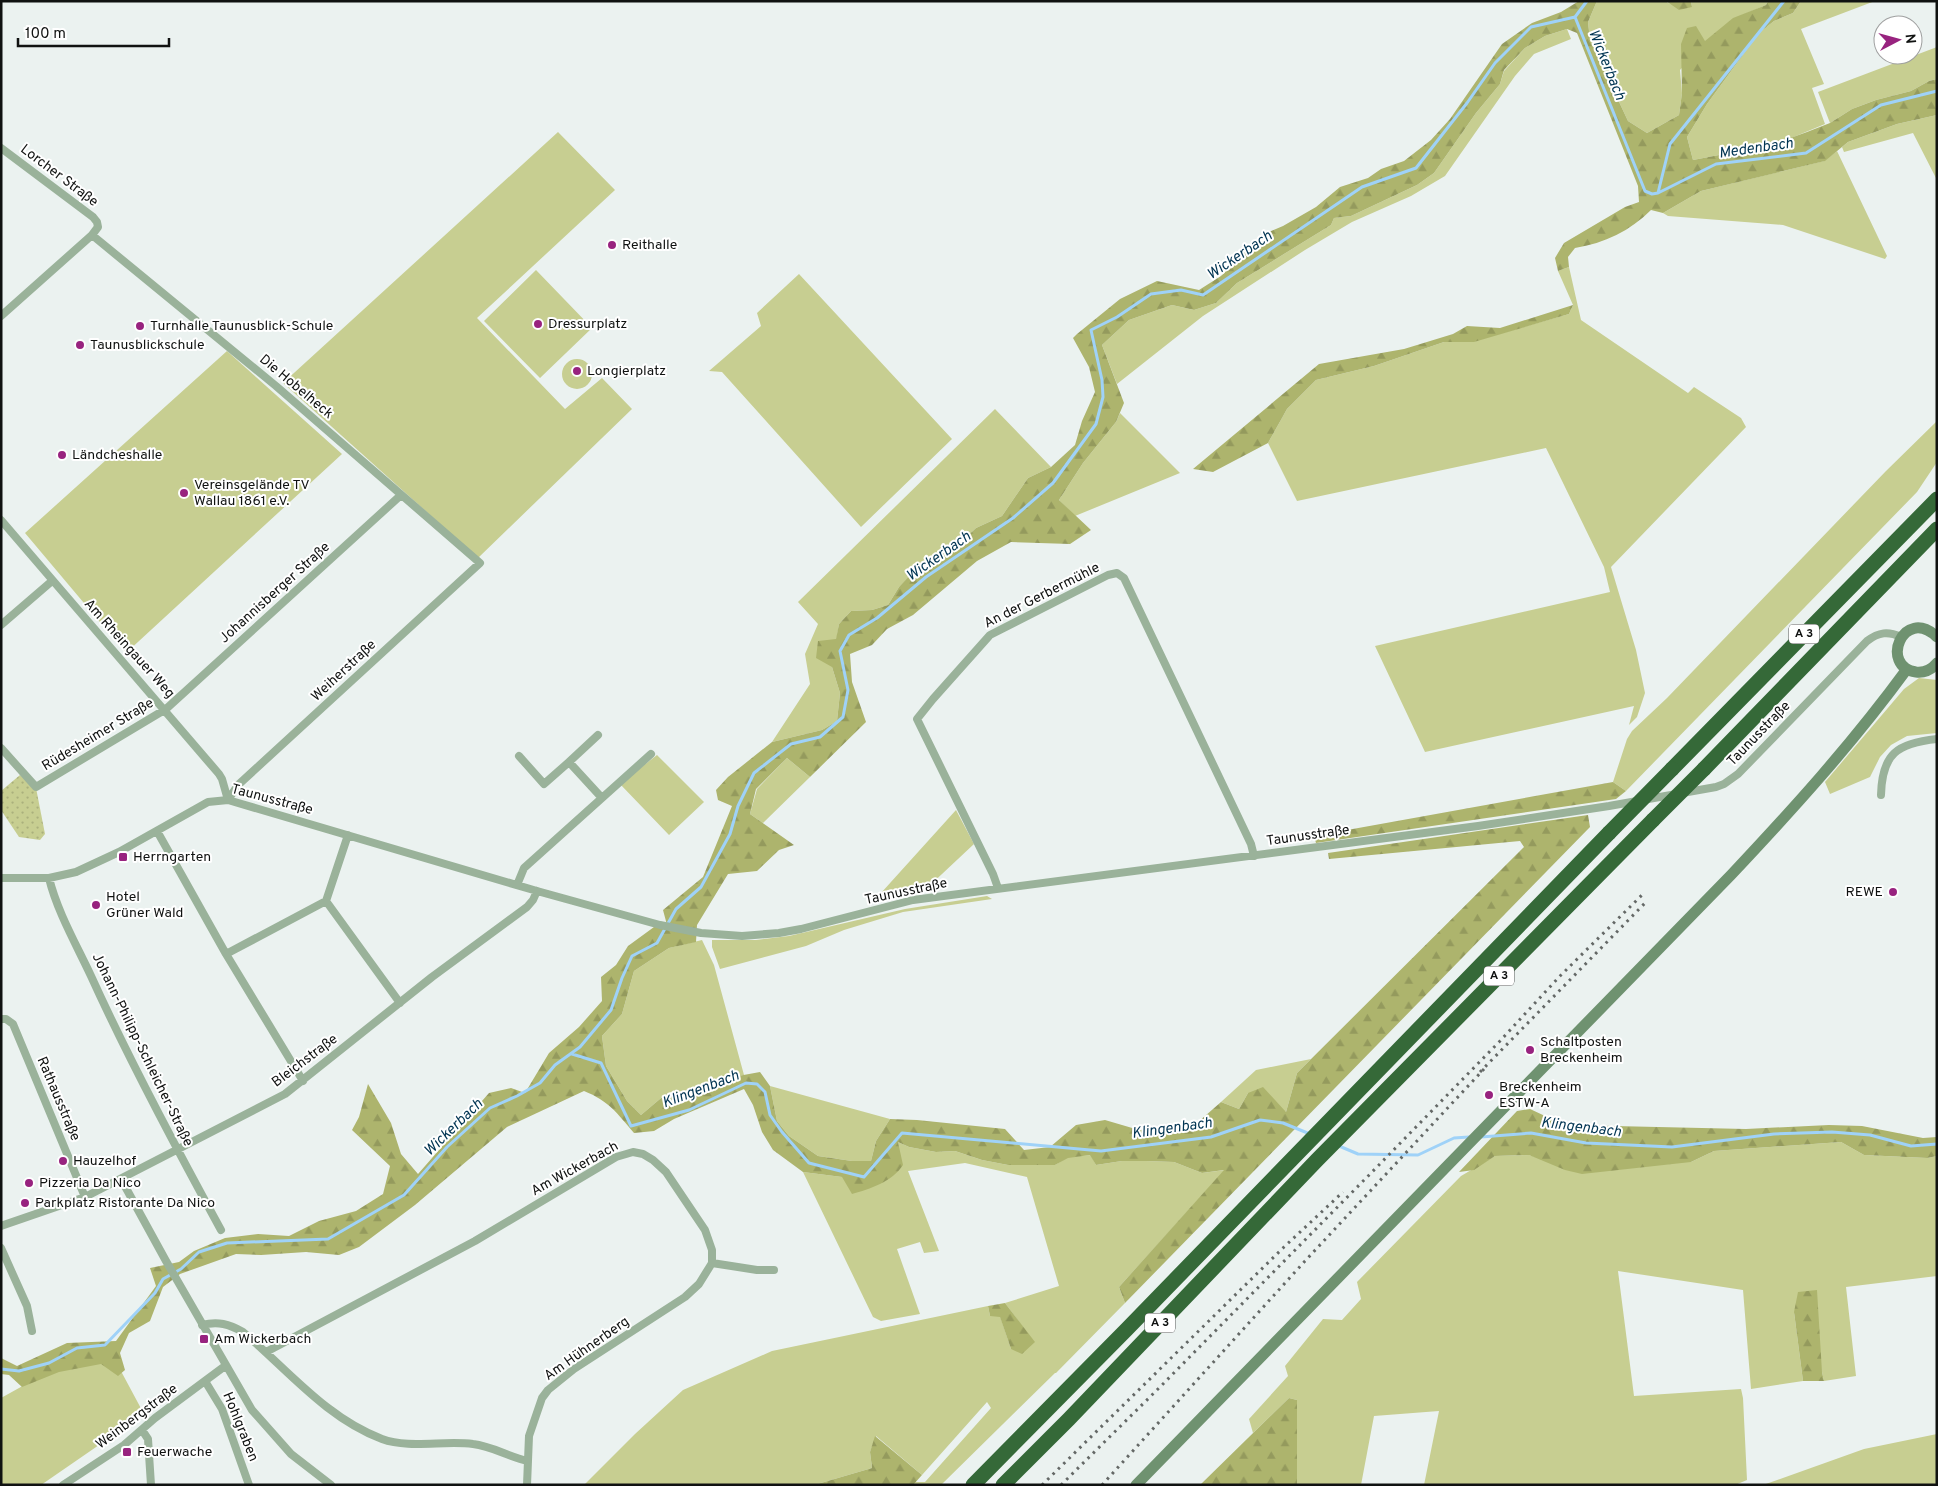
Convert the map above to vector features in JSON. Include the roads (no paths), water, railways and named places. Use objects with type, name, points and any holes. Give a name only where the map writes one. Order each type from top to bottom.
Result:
[{"type":"highway","name":"A 3","points":[[972,1485],[1134,1322],[1609,833],[1937,499]]},
{"type":"highway","name":"A 3","points":[[1003,1485],[1069,1419],[1317,1160],[1704,769],[1937,529]]},
{"type":"main road","points":[[1935,631],[1915,628],[1904,633],[1898,644],[1898,658],[1908,669],[1914,672],[1922,672],[1936,665]]},
{"type":"main road","points":[[1136,1485],[1724,882],[1808,793],[1868,723],[1908,669]]},
{"type":"street","name":"Lorcher Straße","points":[[1,148],[93,217],[98,227],[92,235]]},
{"type":"street","points":[[1,316],[92,235]]},
{"type":"street","name":"Die Hobelheck","points":[[92,235],[276,386],[480,563]]},
{"type":"street","name":"Johannisberger Straße","points":[[166,709],[401,495]]},
{"type":"street","name":"Am Rheingauer Weg","points":[[1,520],[127,668],[166,709],[219,774],[228,800]]},
{"type":"street","name":"Weiherstraße","points":[[228,800],[238,785],[480,563]]},
{"type":"street","name":"An der Gerbermühle","points":[[998,888],[993,874],[917,720],[933,699],[990,635],[1108,575],[1117,573],[1124,578],[1251,844],[1254,856]]},
{"type":"street","points":[[1,625],[52,581]]},
{"type":"street","name":"Taunusstraße","points":[[1,878],[49,878],[76,872],[157,831],[208,802],[228,800],[536,891],[660,925],[721,935],[779,933],[913,900],[1487,824],[1609,806],[1716,787],[1738,774],[1867,641],[1881,633],[1894,634],[1901,638]]},
{"type":"street","name":"Rüdesheimer Straße","points":[[1,748],[36,787],[166,709]]},
{"type":"street","points":[[519,756],[544,784],[598,735]]},
{"type":"street","points":[[1881,796],[1881,780],[1889,758],[1898,749],[1909,743],[1937,738]]},
{"type":"street","points":[[517,885],[524,868],[651,754]]},
{"type":"street","points":[[569,762],[602,798]]},
{"type":"street","points":[[157,831],[226,954],[303,1082]]},
{"type":"street","points":[[226,954],[326,901],[348,835]]},
{"type":"street","name":"Johann-Philipp-Schleicher-Straße","points":[[49,878],[55,897],[100,996],[177,1149],[221,1230]]},
{"type":"street","name":"Bleichstraße","points":[[1,1226],[85,1197],[285,1094],[303,1082],[400,1003],[527,907],[533,900],[536,891]]},
{"type":"street","points":[[326,901],[400,1003]]},
{"type":"street","name":"Rathausstraße","points":[[1,1019],[6,1019],[14,1024],[85,1197]]},
{"type":"street","name":"Am Wickerbach","points":[[266,1352],[474,1241],[616,1158],[633,1152],[643,1154],[653,1160],[666,1172],[705,1230],[712,1250],[712,1263]]},
{"type":"street","points":[[121,1179],[225,1366],[252,1410],[290,1454],[331,1485]]},
{"type":"street","points":[[1,1248],[27,1306],[32,1331]]},
{"type":"street","points":[[712,1263],[757,1270],[774,1270]]},
{"type":"street","name":"Am Hühnerberg","points":[[528,1485],[530,1436],[542,1398],[548,1390],[574,1369],[690,1294],[700,1284],[712,1263]]},
{"type":"street","points":[[202,1325],[212,1323],[231,1325],[243,1332],[327,1407],[349,1423],[382,1440],[407,1443],[472,1444],[528,1462]]},
{"type":"street","name":"Weinbergstraße","points":[[63,1485],[124,1445],[225,1366]]},
{"type":"street","name":"Hohlgraben","points":[[205,1381],[222,1409],[249,1485]]},
{"type":"street","points":[[142,1430],[148,1439],[151,1485]]},
{"type":"waterway","points":[[1575,17],[1587,1]]},
{"type":"waterway","name":"Wickerbach","points":[[1,1369],[19,1371],[49,1363],[77,1348],[105,1345],[155,1293],[163,1279],[181,1269],[199,1252],[227,1243],[328,1239],[404,1195],[447,1147],[490,1108],[540,1083],[555,1065],[580,1047],[611,1010],[632,956],[657,943],[676,909],[701,887],[730,834],[738,806],[754,773],[791,744],[820,737],[843,717],[848,690],[840,651],[849,635],[877,618],[926,577],[1013,518],[1053,483],[1096,424],[1103,397],[1102,380],[1091,330],[1117,317],[1151,294],[1181,290],[1203,295],[1362,187],[1416,168],[1467,103],[1495,63],[1531,27],[1575,17],[1645,191],[1652,194],[1658,193],[1670,144],[1784,1]]},
{"type":"waterway","name":"Medenbach","points":[[1658,193],[1716,164],[1806,153],[1881,105],[1937,91]]},
{"type":"waterway","name":"Klingenbach","points":[[572,1054],[601,1063],[631,1126],[689,1110],[746,1083],[757,1084],[765,1092],[770,1115],[809,1163],[864,1177],[902,1133],[1101,1151],[1211,1137],[1260,1120],[1283,1123],[1310,1134]]},
{"type":"waterway","name":"Klingenbach","points":[[1481,1137],[1531,1133],[1586,1143],[1672,1147],[1774,1134],[1832,1132],[1870,1135],[1911,1146],[1937,1144]]},
{"type":"waterway","name":"Klingenbach","points":[[1339,1146],[1358,1154],[1418,1155],[1454,1138],[1469,1137]]},
{"type":"railway","points":[[1061,1485],[1375,1169],[1500,1041],[1559,977],[1642,895]]},
{"type":"railway","points":[[1480,1072],[1647,901]]},
{"type":"railway","points":[[1102,1485],[1305,1261],[1484,1069]]},
{"type":"railway","points":[[1042,1485],[1284,1247],[1343,1192]]},
{"type":"place","name":"Reithalle","points":[[612,245]]},
{"type":"place","name":"Dressurplatz","points":[[538,324]]},
{"type":"place","name":"Turnhalle Taunusblick-Schule","points":[[140,326]]},
{"type":"place","name":"Taunusblickschule","points":[[80,345]]},
{"type":"place","name":"Longierplatz","points":[[577,371]]},
{"type":"place","name":"Ländcheshalle","points":[[62,455]]},
{"type":"place","name":"Vereinsgelände TV Wallau 1861 e.V.","points":[[184,493]]},
{"type":"place","name":"Herrngarten","points":[[123,857]]},
{"type":"place","name":"REWE","points":[[1893,892]]},
{"type":"place","name":"Hotel Grüner Wald","points":[[96,905]]},
{"type":"place","name":"Schaltposten Breckenheim","points":[[1530,1050]]},
{"type":"place","name":"Breckenheim ESTW-A","points":[[1489,1095]]},
{"type":"place","name":"Hauzelhof","points":[[63,1161]]},
{"type":"place","name":"Pizzeria Da Nico","points":[[29,1183]]},
{"type":"place","name":"Parkplatz Ristorante Da Nico","points":[[25,1203]]},
{"type":"place","name":"Am Wickerbach","points":[[204,1339]]},
{"type":"place","name":"Feuerwache","points":[[127,1452]]}]
